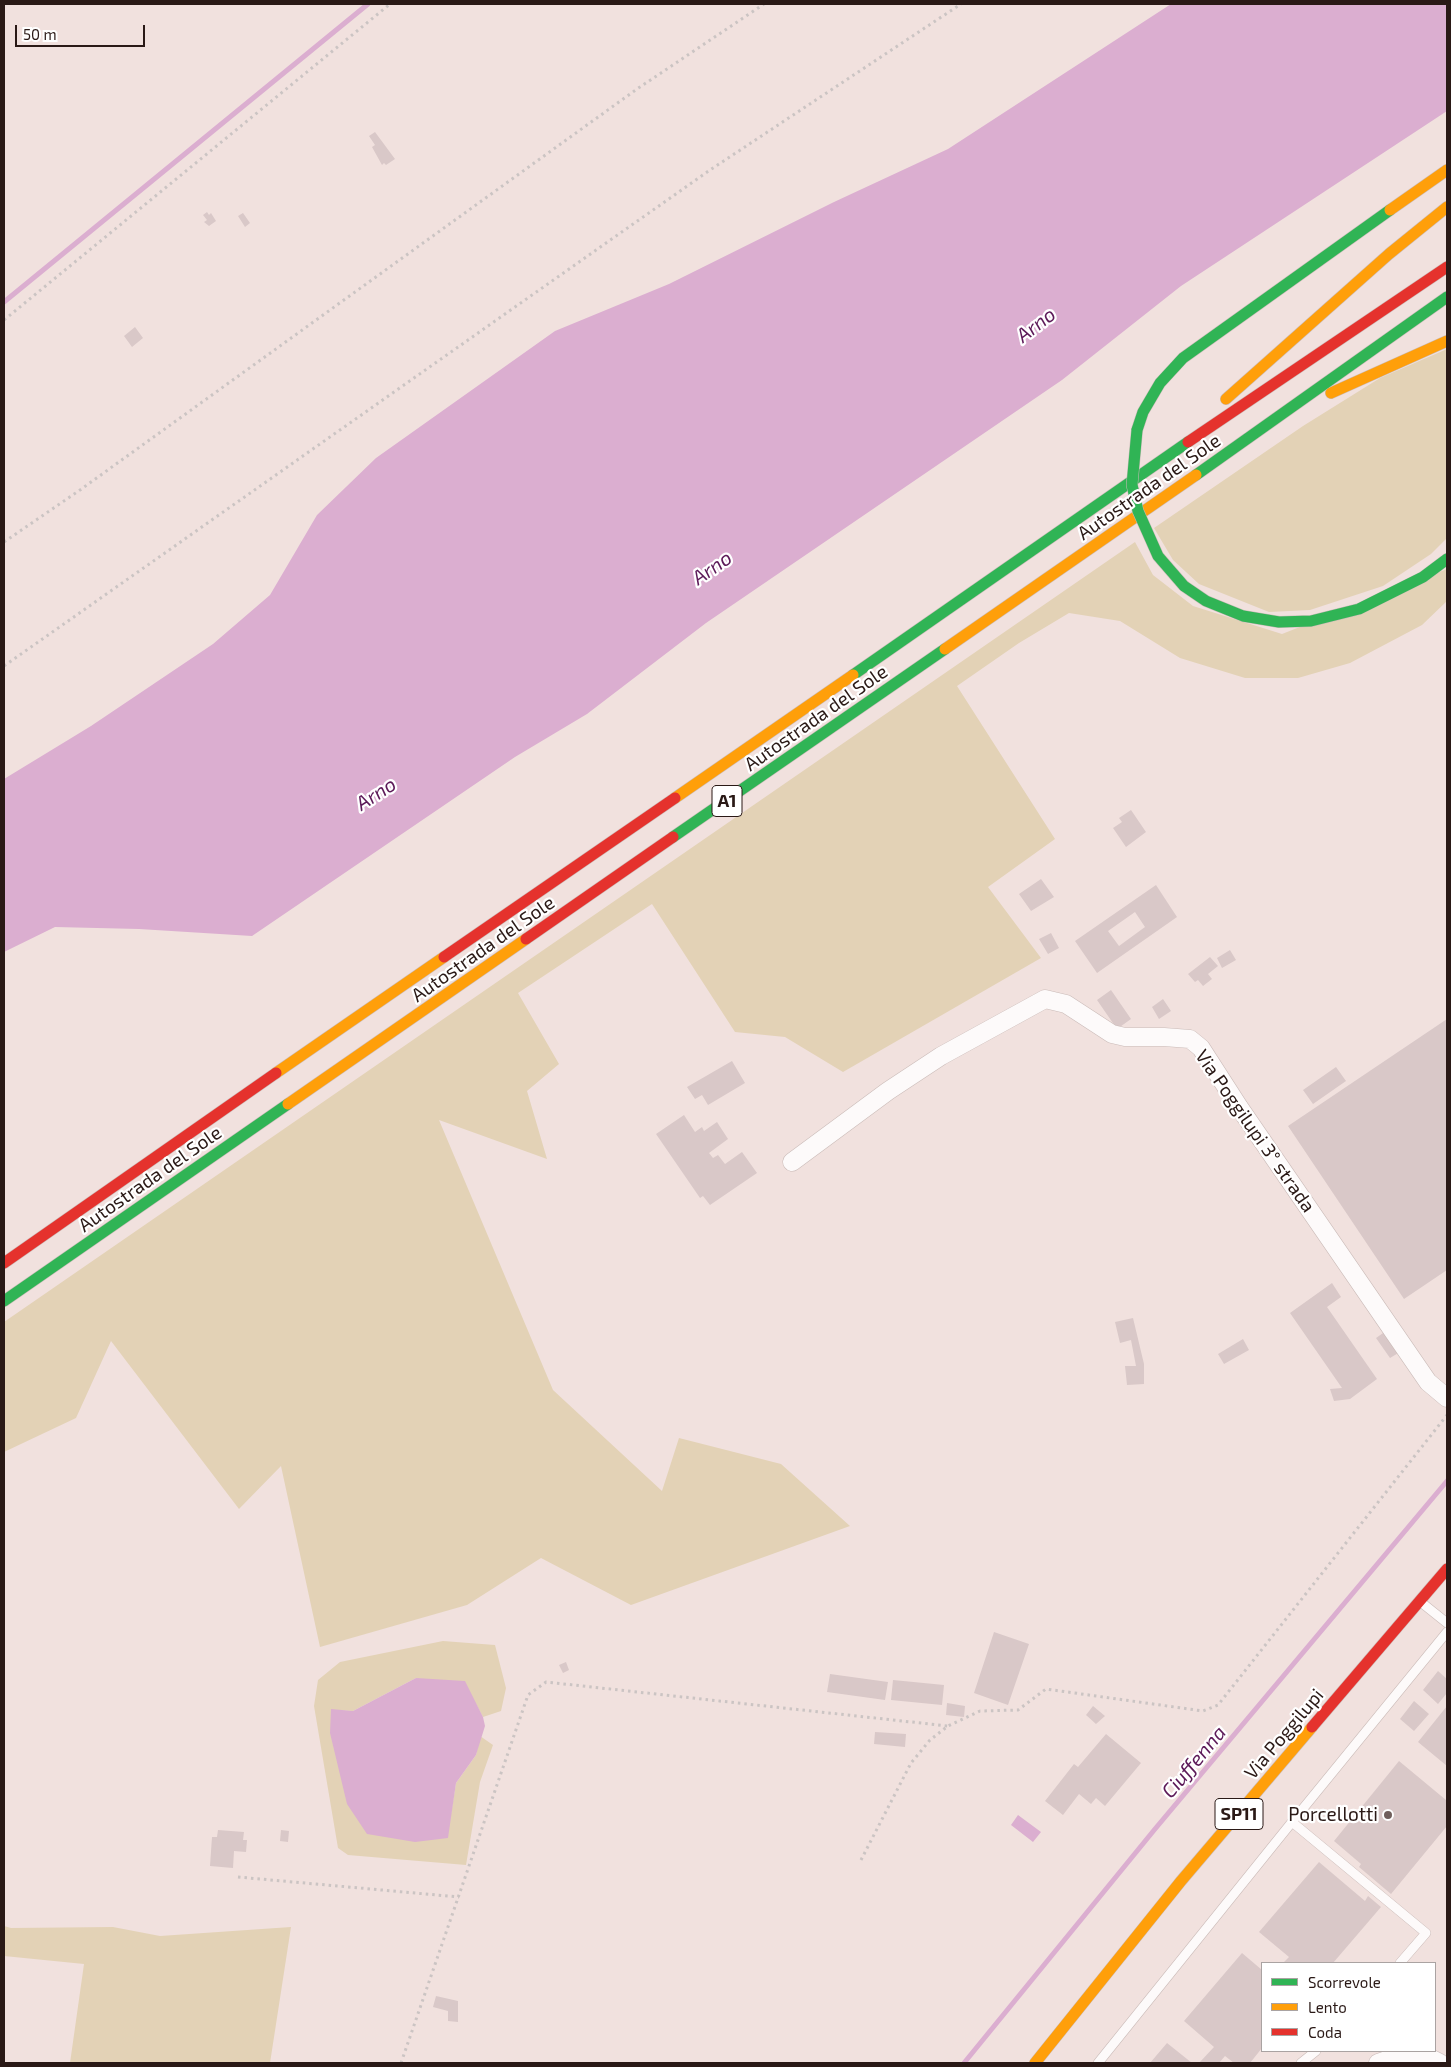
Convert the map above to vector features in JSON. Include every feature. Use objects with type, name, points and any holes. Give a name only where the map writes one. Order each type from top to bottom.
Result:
[{"type":"main road","points":[[1447,170],[1182,358],[1160,383],[1143,412],[1137,430],[1132,471],[1132,485],[1138,511],[1153,547],[1164,565],[1184,586],[1206,601],[1243,616],[1279,622],[1311,621],[1359,609],[1423,577],[1447,559]]},
{"type":"main road","points":[[1148,469],[1401,243],[1447,206]]},
{"type":"main road","name":"Autostrada del Sole","points":[[4,1263],[319,1043],[1004,572],[1148,469],[1447,267]]},
{"type":"main road","name":"Autostrada del Sole","points":[[4,1301],[1284,414],[1447,296]]},
{"type":"main road","points":[[1284,414],[1447,342]]},
{"type":"main road","name":"Via Poggilupi","points":[[1035,2063],[1181,1881],[1447,1569]]},
{"type":"street","name":"Via Poggilupi 3° strada","points":[[792,1162],[888,1091],[941,1056],[1045,999],[1066,1004],[1112,1034],[1125,1037],[1164,1036],[1190,1040],[1201,1048],[1239,1108],[1428,1382],[1447,1398]]},
{"type":"street","points":[[1378,2063],[1400,2055],[1432,2059],[1440,2063]]},
{"type":"lane","points":[[1420,1602],[1447,1623]]},
{"type":"lane","points":[[1098,2063],[1447,1632]]},
{"type":"lane","points":[[1292,1822],[1426,1933],[1401,1962]]},
{"type":"lane","points":[[1302,2063],[1315,2052]]},
{"type":"path","points":[[4,320],[390,4]]},
{"type":"path","points":[[4,542],[88,484],[637,89],[764,4]]},
{"type":"path","points":[[4,666],[710,170],[962,4]]},
{"type":"path","points":[[861,1860],[912,1763],[930,1740],[948,1726],[980,1711],[1018,1710],[1046,1689],[1203,1711],[1218,1705],[1447,1416]]},
{"type":"path","points":[[401,2063],[528,1695],[546,1682],[948,1726]]},
{"type":"path","points":[[238,1876],[459,1897]]},
{"type":"shaded area","points":[[1447,349],[1447,538],[1431,554],[1383,586],[1310,610],[1269,612],[1199,584],[1173,560],[1154,528],[1303,426],[1380,378]]},
{"type":"shaded area","points":[[1135,542],[1153,575],[1193,606],[1282,634],[1447,569],[1447,601],[1422,625],[1350,663],[1298,678],[1245,678],[1180,658],[1120,621],[1069,613],[1019,643],[957,686],[1055,839],[988,887],[1041,958],[843,1072],[785,1037],[735,1032],[652,904],[518,993],[559,1064],[527,1091],[547,1159],[439,1120],[553,1390],[662,1491],[679,1438],[781,1464],[850,1526],[631,1605],[541,1558],[467,1605],[320,1647],[281,1466],[239,1509],[111,1341],[76,1418],[4,1452],[4,1322]]},
{"type":"shaded area","points":[[443,1641],[495,1645],[506,1688],[501,1711],[483,1717],[476,1704],[416,1678],[353,1711],[331,1710],[447,1838],[456,1783],[476,1755],[480,1736],[493,1745],[480,1782],[466,1865],[348,1855],[338,1848],[314,1706],[318,1680],[340,1662]]},
{"type":"shaded area","points":[[4,1926],[11,1928],[113,1927],[160,1936],[291,1927],[270,2063],[70,2063],[84,1964],[4,1956]]},
{"type":"water","name":"Arno","points":[[1171,4],[1447,4],[1447,111],[1181,286],[1062,380],[706,623],[587,714],[515,757],[252,936],[139,929],[55,927],[4,952],[4,779],[91,726],[213,644],[270,595],[317,515],[376,458],[555,331],[669,284],[834,202],[948,149]]},
{"type":"water","points":[[416,1678],[465,1681],[483,1717],[485,1726],[476,1755],[456,1783],[448,1838],[415,1842],[367,1834],[347,1804],[330,1733],[331,1709],[353,1711]]},
{"type":"water","points":[[1018,1815],[1041,1832],[1033,1842],[1011,1825]]},
{"type":"building","points":[[375,132],[395,159],[386,165],[384,163],[382,165],[372,147],[375,145],[369,136]]},
{"type":"building","points":[[207,212],[209,215],[211,213],[216,221],[209,226],[204,222],[207,220],[203,215]]},
{"type":"building","points":[[243,213],[250,223],[245,227],[238,216]]},
{"type":"building","points":[[135,327],[143,338],[132,347],[124,336]]},
{"type":"building","points":[[1131,810],[1146,832],[1126,847],[1113,828],[1122,822],[1119,818]]},
{"type":"building","points":[[1041,879],[1054,897],[1031,911],[1019,894]]},
{"type":"building","points":[[1156,885],[1177,917],[1097,973],[1075,941]],"holes":[[[1135,912],[1145,927],[1119,946],[1108,931]]]},
{"type":"building","points":[[1051,933],[1059,948],[1048,954],[1039,939]]},
{"type":"building","points":[[1230,950],[1236,960],[1222,968],[1217,958]]},
{"type":"building","points":[[1210,957],[1218,966],[1208,974],[1212,979],[1203,986],[1198,980],[1195,982],[1188,974]]},
{"type":"building","points":[[1111,990],[1131,1019],[1117,1029],[1097,1000]]},
{"type":"building","points":[[1163,999],[1171,1011],[1159,1019],[1152,1007]]},
{"type":"building","points":[[1447,1019],[1447,1270],[1404,1299],[1288,1126]]},
{"type":"building","points":[[732,1061],[745,1083],[708,1105],[702,1095],[695,1099],[687,1087]]},
{"type":"building","points":[[1336,1067],[1346,1081],[1313,1104],[1303,1090]]},
{"type":"building","points":[[684,1115],[695,1132],[702,1127],[704,1131],[717,1122],[728,1139],[709,1153],[713,1158],[718,1155],[725,1164],[742,1152],[757,1173],[710,1205],[703,1196],[700,1198],[656,1134]]},
{"type":"building","points":[[1332,1283],[1341,1297],[1327,1307],[1377,1379],[1350,1399],[1334,1401],[1330,1389],[1342,1388],[1290,1313]]},
{"type":"building","points":[[1133,1318],[1144,1364],[1144,1384],[1127,1385],[1125,1366],[1136,1366],[1131,1340],[1120,1343],[1115,1322]]},
{"type":"building","points":[[1386,1331],[1400,1352],[1390,1358],[1376,1338]]},
{"type":"building","points":[[1243,1339],[1249,1350],[1224,1364],[1218,1354]]},
{"type":"building","points":[[994,1632],[1029,1644],[1008,1705],[974,1693]]},
{"type":"building","points":[[566,1662],[569,1670],[563,1673],[559,1665]]},
{"type":"building","points":[[1438,1671],[1447,1679],[1447,1693],[1438,1704],[1423,1690]]},
{"type":"building","points":[[830,1674],[888,1682],[885,1700],[827,1692]]},
{"type":"building","points":[[893,1680],[944,1685],[942,1705],[891,1700]]},
{"type":"building","points":[[1414,1701],[1429,1714],[1414,1731],[1400,1719]]},
{"type":"building","points":[[947,1703],[965,1706],[964,1717],[946,1715]]},
{"type":"building","points":[[1093,1706],[1105,1716],[1096,1724],[1086,1715]]},
{"type":"building","points":[[1447,1706],[1447,1766],[1418,1742]]},
{"type":"building","points":[[875,1732],[906,1734],[905,1747],[874,1744]]},
{"type":"building","points":[[1106,1734],[1141,1763],[1105,1806],[1096,1798],[1091,1804],[1079,1794],[1063,1815],[1045,1801],[1074,1764],[1078,1767]]},
{"type":"building","points":[[1399,1761],[1446,1800],[1447,1798],[1447,1826],[1391,1894],[1359,1867],[1361,1864],[1334,1841]]},
{"type":"building","points":[[218,1830],[244,1832],[243,1840],[247,1840],[246,1852],[234,1851],[233,1868],[210,1866],[212,1837],[217,1837]]},
{"type":"building","points":[[281,1830],[289,1831],[288,1842],[280,1841]]},
{"type":"building","points":[[1319,1862],[1365,1901],[1368,1896],[1381,1907],[1334,1962],[1284,1962],[1289,1957],[1259,1932]]},
{"type":"building","points":[[1242,1953],[1261,1969],[1261,2049],[1250,2063],[1234,2063],[1225,2056],[1219,2063],[1199,2063],[1214,2047],[1184,2021]]},
{"type":"building","points":[[436,1996],[458,2001],[458,2022],[448,2021],[448,2011],[433,2007]]},
{"type":"building","points":[[1167,2043],[1192,2063],[1150,2063]]},
{"type":"waterway","points":[[4,302],[368,4]]},
{"type":"waterway","name":"Ciuffenna","points":[[964,2063],[1155,1829],[1447,1481]]},
{"type":"traffic: fast","points":[[1137,430],[1143,412],[1160,383],[1183,358],[1390,210]]},
{"type":"traffic: fast","points":[[1196,475],[1447,297]]},
{"type":"traffic: fast","points":[[1137,430],[1132,485],[1138,511],[1158,556],[1184,586]]},
{"type":"traffic: fast","points":[[853,675],[1188,442]]},
{"type":"traffic: fast","points":[[1184,586],[1206,601],[1243,616],[1279,622],[1311,621],[1359,609],[1423,577],[1447,559]]},
{"type":"traffic: fast","points":[[673,837],[945,649]]},
{"type":"traffic: fast","points":[[4,1301],[288,1104]]},
{"type":"traffic: slow","points":[[1390,210],[1447,170]]},
{"type":"traffic: slow","points":[[1226,399],[1389,254],[1447,207]]},
{"type":"traffic: slow","points":[[1331,393],[1447,341]]},
{"type":"traffic: slow","points":[[945,649],[1196,475]]},
{"type":"traffic: slow","points":[[675,798],[853,675]]},
{"type":"traffic: slow","points":[[288,1104],[526,939]]},
{"type":"traffic: slow","points":[[276,1073],[444,957]]},
{"type":"traffic: slow","points":[[1035,2063],[1181,1881],[1312,1727]]},
{"type":"traffic: jam","points":[[1188,442],[1447,267]]},
{"type":"traffic: jam","points":[[444,957],[675,798]]},
{"type":"traffic: jam","points":[[526,939],[673,837]]},
{"type":"traffic: jam","points":[[4,1263],[276,1073]]},
{"type":"traffic: jam","points":[[1312,1727],[1447,1569]]},
{"type":"place","name":"Porcellotti","points":[[1388,1815]]}]
